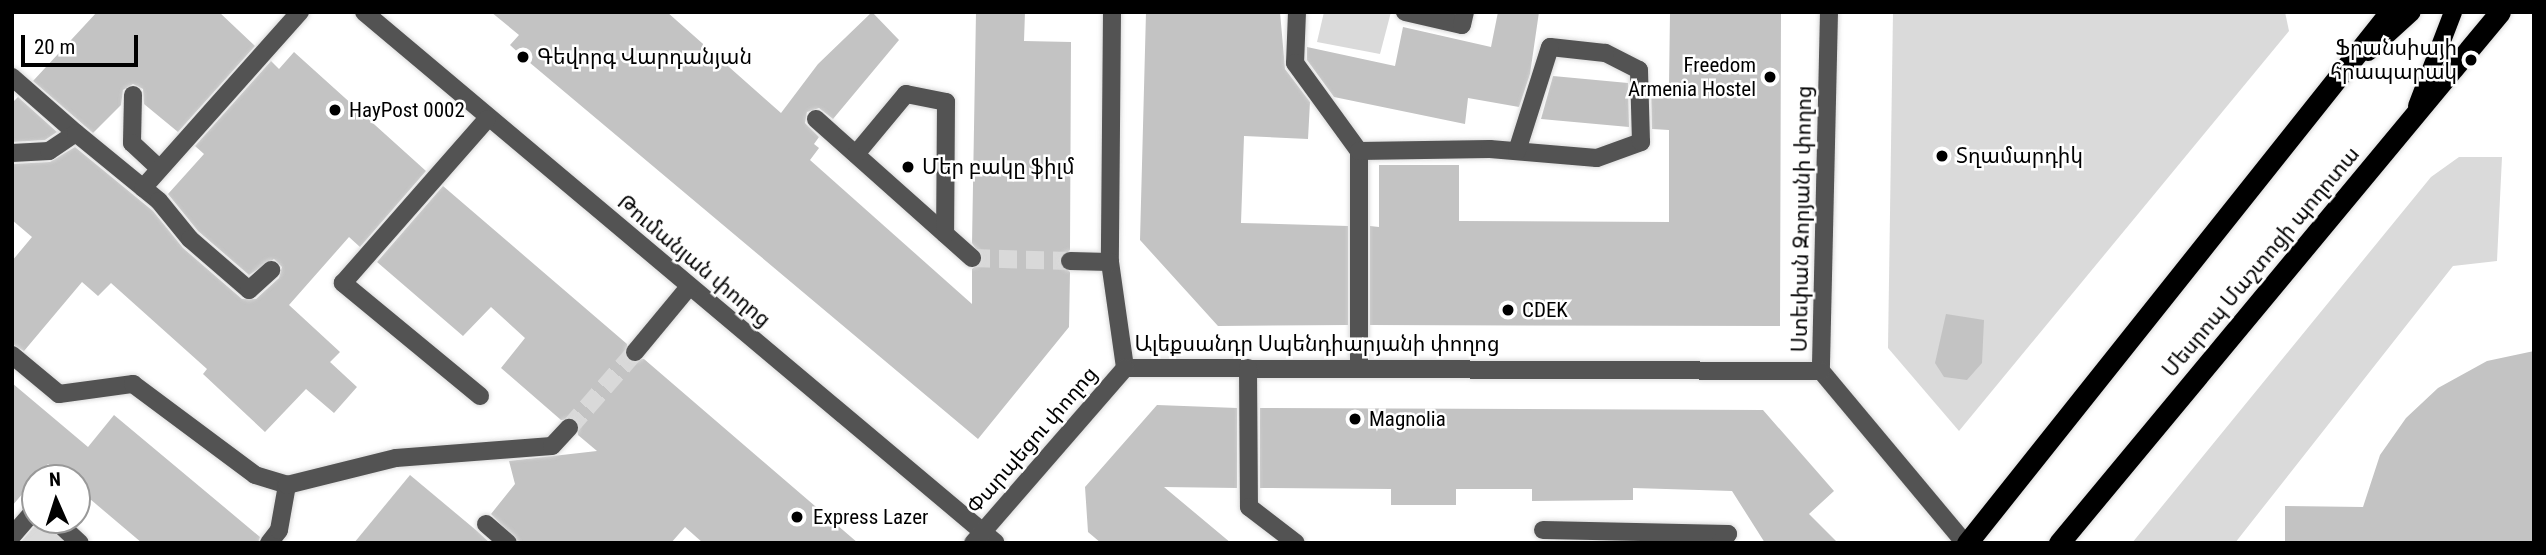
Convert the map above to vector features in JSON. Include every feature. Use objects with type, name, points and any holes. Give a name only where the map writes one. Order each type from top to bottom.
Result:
[{"type":"highway","points":[[1966,543],[2390,12]]},
{"type":"highway","name":"Մեսրոպ Մաշտոցի պողոտա","points":[[2059,543],[2500,12]]},
{"type":"main road","points":[[2334,85],[2412,12]]},
{"type":"main road","points":[[2415,113],[2453,12]]},
{"type":"street","points":[[143,188],[300,12]]},
{"type":"street","name":"Թումանյան փողոց","points":[[365,12],[487,119],[689,287],[983,539]]},
{"type":"street","name":"Ալեքսանդր Սպենդիարյանի փողոց","points":[[1112,12],[1110,262],[1125,368],[1821,371]]},
{"type":"street","points":[[1297,12],[1295,63],[1359,151],[1359,367]]},
{"type":"street","points":[[1405,12],[1462,25],[1465,12]]},
{"type":"street","name":"Ստեփան Զորյանի փողոց","points":[[1829,12],[1821,371],[1966,543]]},
{"type":"street","points":[[1359,151],[1517,151],[1597,158],[1641,142],[1639,70],[1605,53],[1550,47],[1517,151]]},
{"type":"street","points":[[12,77],[143,188],[249,290],[271,270]]},
{"type":"street","points":[[133,94],[132,143],[159,168]]},
{"type":"street","points":[[856,154],[906,94],[946,102],[945,234]]},
{"type":"street","points":[[480,396],[343,283],[487,119]]},
{"type":"street","points":[[816,119],[972,258]]},
{"type":"street","points":[[12,153],[49,151],[76,133]]},
{"type":"street","points":[[1070,261],[1110,262]]},
{"type":"street","points":[[635,352],[689,287]]},
{"type":"street","points":[[12,355],[59,394],[134,384],[255,475],[287,485],[396,458],[552,446],[569,428]]},
{"type":"street","name":"Փարպեցու փողոց","points":[[983,539],[1125,368]]},
{"type":"street","points":[[1248,368],[1250,507],[1296,543]]},
{"type":"street","points":[[287,485],[274,536],[293,543]]},
{"type":"street","points":[[486,524],[508,543]]},
{"type":"street","points":[[1543,530],[1728,534],[1720,543]]},
{"type":"shaded area","points":[[1324,12],[1391,12],[1380,54],[1317,42]]},
{"type":"shaded area","points":[[1893,12],[2285,12],[2289,31],[1959,431],[1888,348]]},
{"type":"shaded area","points":[[2459,157],[2502,157],[2497,261],[2453,266],[2235,543],[2132,543],[2431,177]]},
{"type":"shaded area","points":[[28,534],[58,534],[68,543],[20,543]]},
{"type":"building","points":[[97,12],[219,12],[255,46],[178,132],[144,104],[143,89],[133,84],[123,90],[121,105],[93,133],[33,81]]},
{"type":"building","points":[[491,12],[667,12],[781,113],[818,64],[872,12],[899,40],[833,119],[819,108],[807,112],[805,123],[819,137],[814,144],[819,148],[810,160],[972,304],[972,269],[983,260],[972,243],[976,12],[1025,12],[1024,41],[1071,42],[1070,250],[1059,261],[1070,272],[1069,327],[978,439],[523,57],[510,45],[519,35]]},
{"type":"building","points":[[1146,12],[1280,12],[1285,69],[1310,102],[1308,139],[1244,136],[1241,223],[1348,226],[1348,325],[1218,326],[1140,240]]},
{"type":"building","points":[[1498,12],[1539,12],[1530,74],[1519,107],[1468,98],[1465,124],[1334,97],[1307,60],[1307,47],[1395,66],[1403,27],[1491,47]]},
{"type":"building","points":[[1670,12],[1781,12],[1780,326],[1370,325],[1370,226],[1379,227],[1379,165],[1459,165],[1459,221],[1669,222],[1669,130],[1652,129],[1651,85],[1669,86]]},
{"type":"building","points":[[294,52],[426,171],[360,247],[349,237],[289,305],[340,352],[330,362],[357,387],[334,413],[306,389],[265,432],[203,374],[207,369],[111,283],[98,296],[82,282],[24,351],[12,344],[12,261],[32,237],[12,220],[12,164],[50,162],[75,147],[153,211],[183,248],[242,299],[256,299],[279,278],[282,267],[274,259],[249,275],[198,231],[168,194],[204,154],[195,146],[271,61],[279,69]]},
{"type":"building","points":[[1553,76],[1628,83],[1629,127],[1541,119]]},
{"type":"building","points":[[18,97],[57,132],[45,140],[12,142],[12,103]]},
{"type":"building","points":[[443,186],[627,344],[627,360],[644,359],[858,543],[703,543],[685,527],[671,543],[519,543],[491,514],[515,484],[509,461],[597,451],[578,435],[576,419],[561,420],[501,368],[525,338],[491,307],[463,336],[377,262]]},
{"type":"building","points":[[1946,314],[1984,320],[1982,363],[1967,380],[1944,377],[1935,363]]},
{"type":"building","points":[[2534,351],[2534,543],[2285,543],[2285,506],[2363,507],[2380,455],[2406,418],[2438,388],[2487,361]]},
{"type":"building","points":[[12,383],[88,447],[114,415],[260,537],[258,543],[142,543],[91,500],[91,464],[21,464],[21,496],[12,506]]},
{"type":"building","points":[[1157,405],[1237,408],[1237,488],[1164,487],[1231,543],[1101,543],[1088,532],[1085,487]]},
{"type":"building","points":[[1260,408],[1763,410],[1834,491],[1809,514],[1838,543],[1765,543],[1732,491],[1633,488],[1633,500],[1532,501],[1532,489],[1456,489],[1456,505],[1391,505],[1391,489],[1260,488]]},
{"type":"building","points":[[410,475],[477,531],[490,543],[354,543]]},
{"type":"tunnel","points":[[972,258],[1070,261]]},
{"type":"tunnel","points":[[569,428],[635,352]]},
{"type":"place","name":"Գեվորգ Վարդանյան","points":[[523,57]]},
{"type":"place","name":"Ֆրանսիայի հրապարակ","points":[[2471,60]]},
{"type":"place","name":"Freedom Armenia Hostel","points":[[1770,77]]},
{"type":"place","name":"HayPost 0002","points":[[335,110]]},
{"type":"place","name":"Տղամարդիկ","points":[[1942,156]]},
{"type":"place","name":"Մեր բակը ֆիլմ","points":[[908,167]]},
{"type":"place","name":"CDEK","points":[[1508,310]]},
{"type":"place","name":"Magnolia","points":[[1355,419]]},
{"type":"place","name":"Express Lazer","points":[[797,517]]}]
